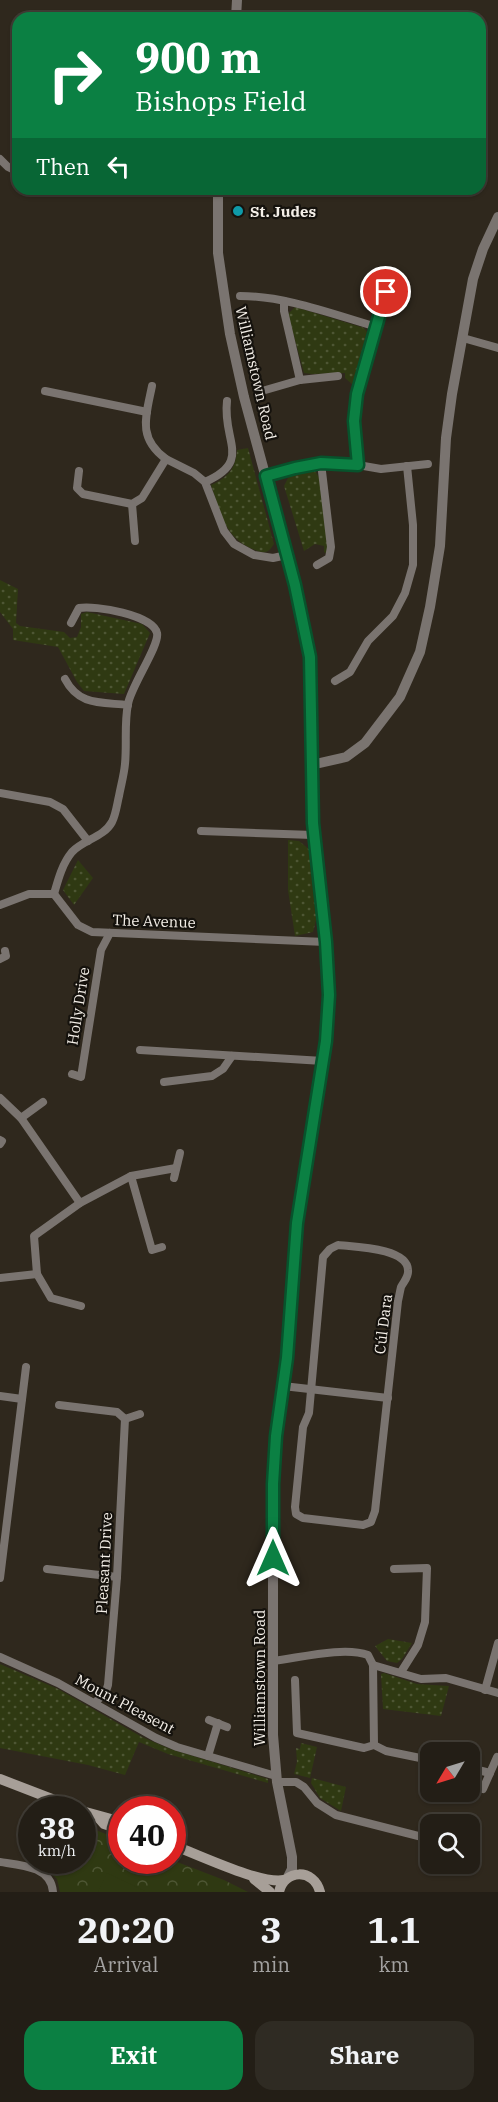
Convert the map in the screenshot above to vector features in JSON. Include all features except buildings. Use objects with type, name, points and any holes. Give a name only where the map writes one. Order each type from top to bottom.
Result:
[{"type":"main road","points":[[0,1779],[44,1796]]},
{"type":"main road","points":[[97,1816],[108,1817]]},
{"type":"main road","points":[[97,1816],[108,1825]]},
{"type":"main road","points":[[186,1850],[271,1881],[302,1874],[314,1884],[330,1892]]},
{"type":"main road","points":[[244,1873],[270,1892]]},
{"type":"main road","points":[[279,1892],[286,1878]]},
{"type":"street","points":[[0,159],[12,169]]},
{"type":"street","name":"Williamstown Road","points":[[218,195],[218,253],[235,360],[305,626],[310,657],[314,835],[326,942],[329,1004],[323,1061],[298,1214],[289,1339],[276,1436],[273,1484],[273,1735],[276,1779],[292,1864],[286,1878]]},
{"type":"street","points":[[311,765],[346,757],[365,742],[400,697],[417,660],[427,624],[437,566],[442,527],[447,423],[473,279],[498,217]]},
{"type":"street","points":[[358,465],[354,421],[357,394],[386,292]]},
{"type":"street","points":[[240,296],[261,296],[284,301],[376,327]]},
{"type":"street","points":[[284,301],[284,311],[300,380]]},
{"type":"street","points":[[463,338],[498,348]]},
{"type":"street","points":[[262,391],[300,380],[338,376]]},
{"type":"street","points":[[152,386],[146,427],[148,439],[154,450],[205,482],[224,531],[234,544],[254,555],[273,558],[287,555]]},
{"type":"street","points":[[45,391],[147,412]]},
{"type":"street","points":[[205,482],[219,476],[229,468],[233,455],[225,416],[226,401]]},
{"type":"street","points":[[80,471],[78,488],[83,494],[132,504],[142,498],[166,459]]},
{"type":"street","points":[[266,476],[321,463],[381,469],[428,464]]},
{"type":"street","points":[[316,565],[329,558],[331,547],[321,463]]},
{"type":"street","points":[[335,681],[350,672],[368,641],[393,616],[405,593],[413,564],[413,525],[407,466]]},
{"type":"street","points":[[132,504],[135,541]]},
{"type":"street","points":[[0,905],[29,894],[54,894],[63,867],[72,851],[103,832],[111,824],[116,813],[125,764],[128,705],[136,681],[158,641],[157,632],[152,624],[144,619],[89,606],[79,608],[71,623]]},
{"type":"street","points":[[65,679],[70,690],[82,699],[128,705]]},
{"type":"street","points":[[0,793],[50,802],[63,808],[88,840]]},
{"type":"street","points":[[201,831],[314,835]]},
{"type":"street","name":"The Avenue","points":[[54,894],[78,925],[92,932],[326,942]]},
{"type":"street","name":"Holly Drive","points":[[72,1074],[81,1077],[101,950],[110,933]]},
{"type":"street","points":[[140,1050],[323,1061]]},
{"type":"street","points":[[164,1082],[212,1076],[223,1069],[232,1056]]},
{"type":"street","points":[[0,1098],[21,1118],[80,1203]]},
{"type":"street","points":[[21,1118],[43,1102]]},
{"type":"street","points":[[81,1306],[51,1298],[37,1274],[34,1236],[80,1203],[131,1176],[163,1172],[175,1173],[180,1153]]},
{"type":"street","points":[[131,1176],[152,1250],[162,1247]]},
{"type":"street","name":"Cúl Dara","points":[[338,1245],[382,1250],[400,1257],[406,1262],[409,1274],[401,1287],[398,1301],[375,1511],[371,1522],[363,1525],[303,1518],[296,1514],[303,1427],[309,1413],[311,1389],[323,1257],[338,1245]]},
{"type":"street","points":[[0,1278],[37,1274]]},
{"type":"street","points":[[0,1578],[26,1367]]},
{"type":"street","points":[[283,1386],[388,1398]]},
{"type":"street","points":[[0,1396],[22,1399]]},
{"type":"street","points":[[59,1405],[117,1412],[125,1419],[140,1414]]},
{"type":"street","name":"Pleasant Drive","points":[[95,1703],[106,1691],[108,1685],[117,1577],[125,1419]]},
{"type":"street","points":[[394,1569],[427,1568],[425,1622],[418,1644],[401,1671]]},
{"type":"street","points":[[47,1569],[117,1577]]},
{"type":"street","points":[[485,1690],[498,1644]]},
{"type":"street","points":[[273,1661],[340,1653],[368,1655],[373,1665],[374,1745]]},
{"type":"street","name":"Mount Pleasent","points":[[0,1657],[39,1673],[156,1738],[304,1787],[318,1803],[336,1815],[420,1836]]},
{"type":"street","points":[[373,1665],[421,1678],[446,1678],[498,1693]]},
{"type":"street","points":[[295,1680],[297,1733],[364,1748],[374,1745],[386,1751],[420,1758]]},
{"type":"street","points":[[208,1720],[222,1725],[208,1756]]},
{"type":"street","points":[[483,1789],[497,1757]]},
{"type":"street","points":[[480,1770],[490,1773]]},
{"type":"street","name":"Williamstown Road","points":[[290,1848],[297,1863],[314,1884]]},
{"type":"street","points":[[0,1862],[38,1870],[53,1886],[53,1892]]},
{"type":"green space","points":[[295,307],[364,328],[367,332],[353,385],[345,378],[345,373],[304,373],[288,314]]},
{"type":"green space","points":[[248,448],[274,544],[264,552],[245,545],[230,532],[221,515],[211,485],[230,472],[237,450]]},
{"type":"green space","points":[[315,471],[320,479],[329,545],[327,554],[324,552],[324,546],[315,544],[304,551],[284,486],[289,476]]},
{"type":"green space","points":[[0,580],[18,589],[16,623],[20,626],[64,632],[70,638],[77,637],[81,627],[81,614],[87,612],[142,624],[150,633],[124,694],[84,691],[58,647],[13,640],[13,629],[0,612]]},
{"type":"green space","points":[[288,840],[299,841],[310,850],[317,916],[313,932],[295,936],[288,890]]},
{"type":"green space","points":[[78,860],[93,878],[74,905],[63,890]]},
{"type":"green space","points":[[388,1639],[412,1643],[397,1663],[387,1661],[375,1646]]},
{"type":"green space","points":[[0,1664],[58,1689],[142,1737],[170,1749],[268,1779],[268,1783],[168,1754],[139,1742],[125,1775],[88,1765],[0,1748]]},
{"type":"green space","points":[[381,1674],[417,1684],[449,1686],[441,1716],[383,1709]]},
{"type":"green space","points":[[301,1743],[317,1747],[310,1778],[294,1774],[297,1762],[296,1748],[300,1749]]},
{"type":"green space","points":[[312,1778],[346,1787],[341,1811],[320,1798],[311,1783]]},
{"type":"green space","points":[[96,1830],[108,1835],[108,1874],[186,1874],[186,1865],[248,1892],[60,1892],[57,1879],[52,1874],[96,1874]]},
{"type":"green space","points":[[107,1873],[145,1891],[145,1892],[98,1892]]},
{"type":"place","name":"St. Judes","points":[[238,211]]},
{"type":"route","points":[[273,1558],[273,1484],[276,1436],[290,1330],[294,1252],[326,1041],[329,995],[326,942],[315,858],[313,823],[310,657],[305,626],[266,476],[321,463],[358,465],[354,421],[357,394],[386,292]]}]
